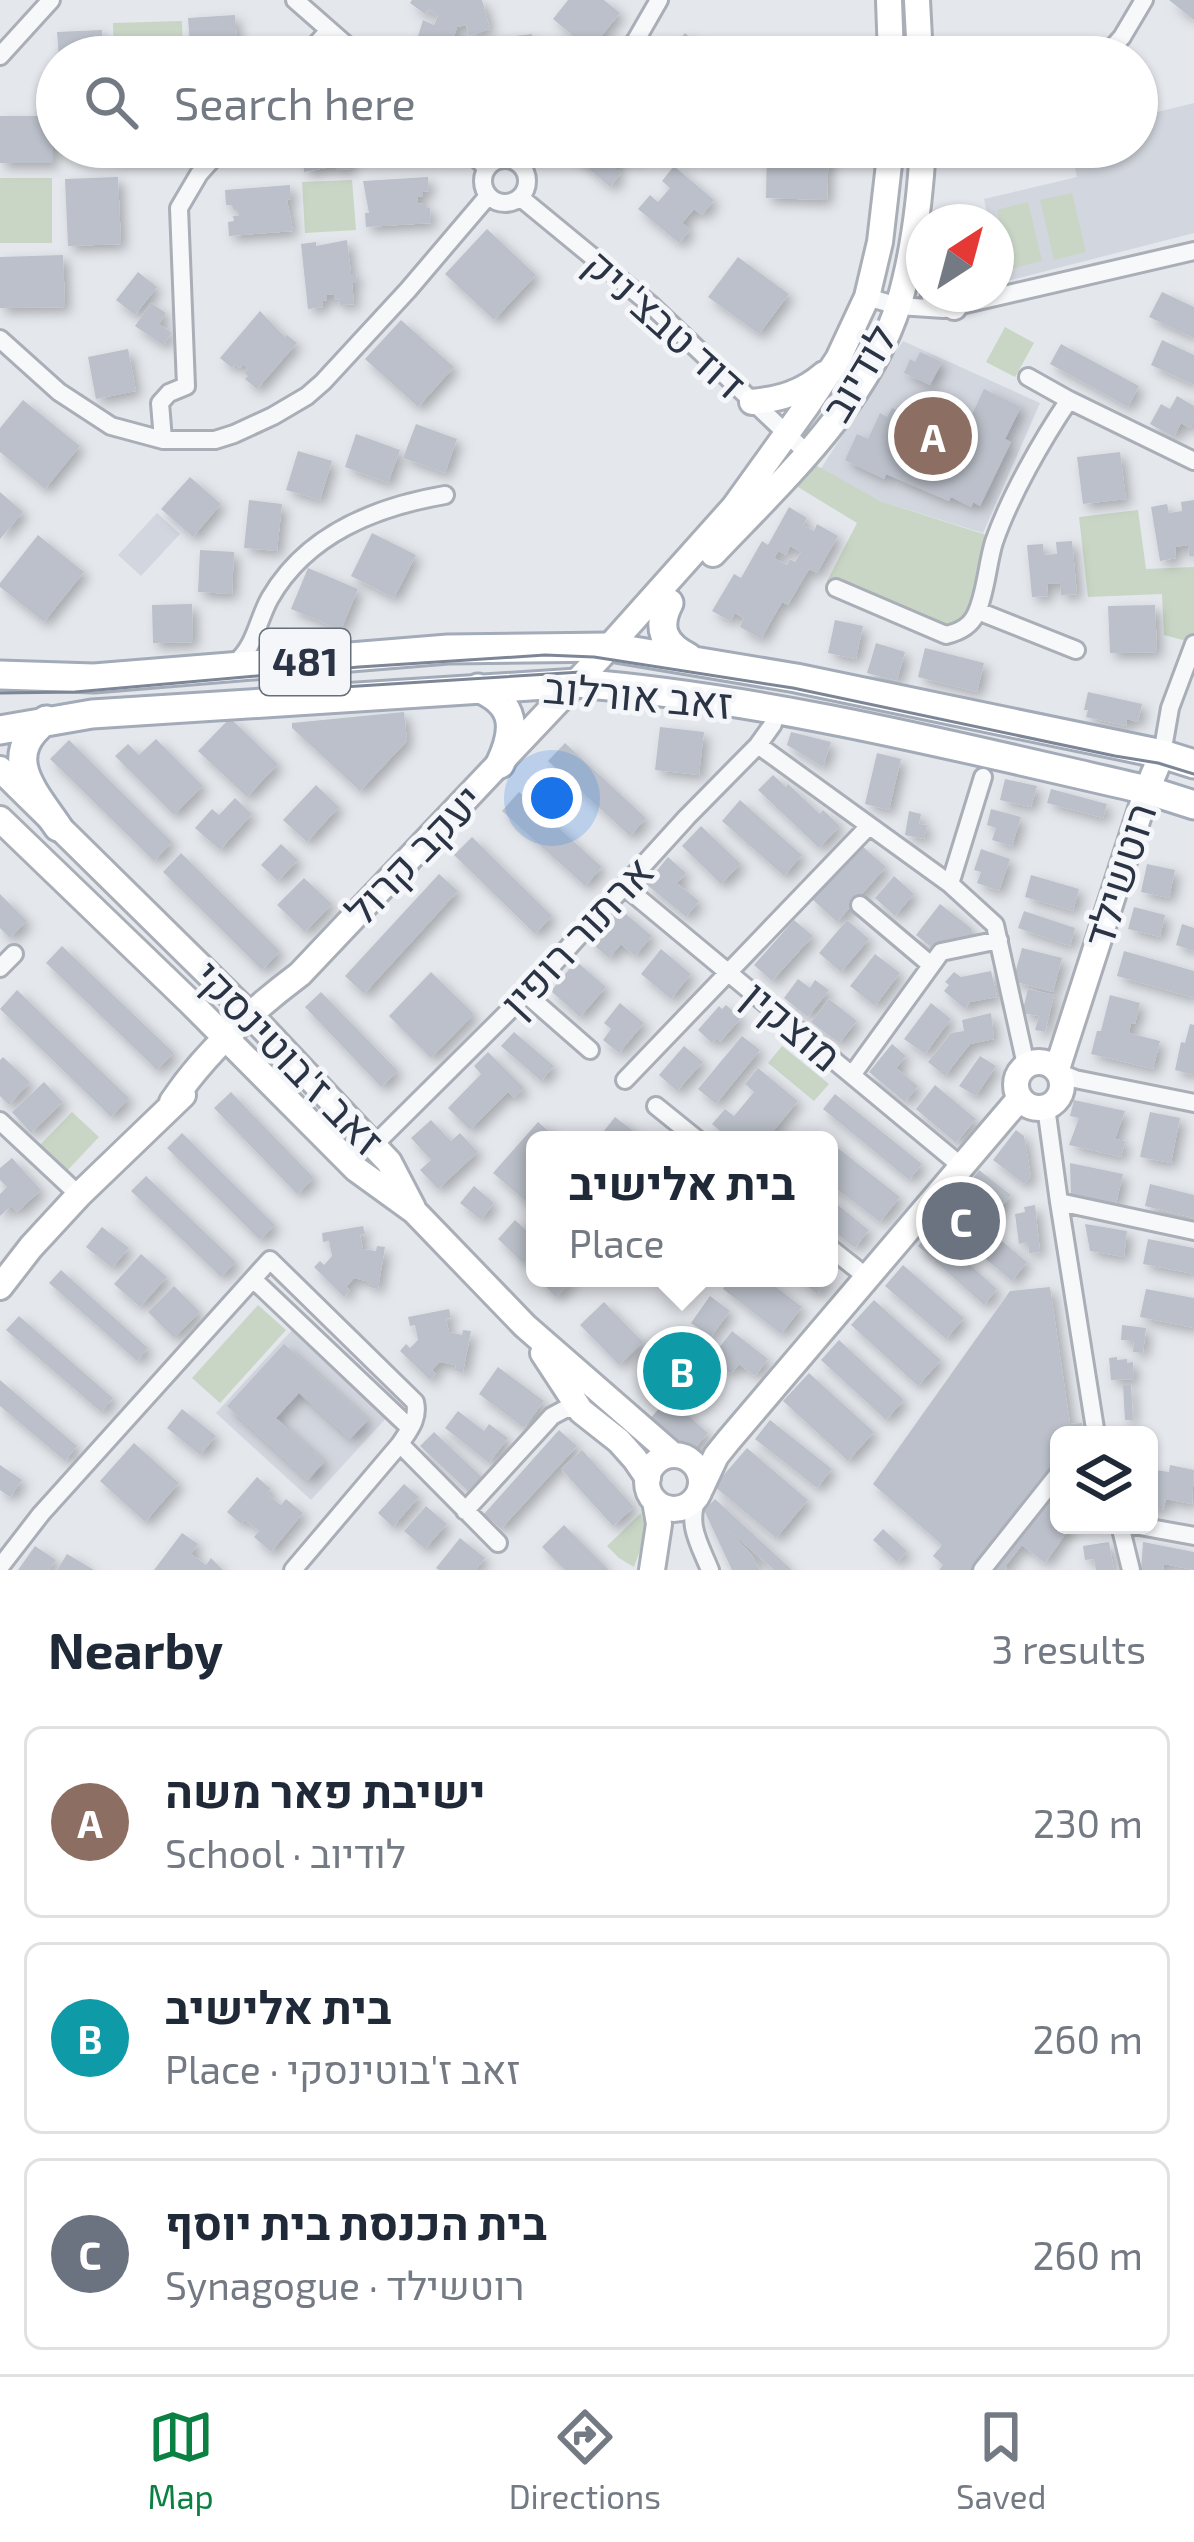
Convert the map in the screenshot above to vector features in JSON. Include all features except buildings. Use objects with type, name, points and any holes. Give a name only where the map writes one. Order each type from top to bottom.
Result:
[{"type":"main road","points":[[669,604],[662,619],[665,639],[677,652],[703,663]]},
{"type":"main road","name":"זאב אורלוב","points":[[0,675],[94,678],[448,649],[619,648],[796,678],[1194,764]]},
{"type":"main road","name":"זאב אורלוב","points":[[0,730],[92,714],[578,683],[779,709],[1148,790],[1194,805]]},
{"type":"main road","points":[[478,688],[504,705],[511,725],[500,764]]},
{"type":"main road","points":[[46,720],[24,741],[20,757],[50,818]]},
{"type":"street","points":[[4,45],[51,0]]},
{"type":"street","points":[[295,0],[336,36]]},
{"type":"street","points":[[638,36],[658,0]]},
{"type":"street","points":[[890,0],[891,36]]},
{"type":"street","points":[[917,0],[919,36]]},
{"type":"street","points":[[1123,36],[1144,0]]},
{"type":"street","points":[[323,36],[329,30]]},
{"type":"street","points":[[163,440],[160,403],[186,386],[179,208],[204,168]]},
{"type":"street","points":[[488,168],[483,181],[488,196],[507,204],[520,198],[527,185],[522,168]]},
{"type":"street","name":"לודיוב","points":[[786,434],[838,359],[867,297],[880,242],[889,168]]},
{"type":"street","name":"לודיוב","points":[[919,204],[922,168]]},
{"type":"street","points":[[920,200],[933,168]]},
{"type":"street","points":[[0,339],[58,392],[110,426],[163,440],[215,440],[307,396],[332,374],[488,196]]},
{"type":"street","name":"דוד טבצ'ניק","points":[[520,198],[651,305],[808,453]]},
{"type":"street","points":[[1014,286],[1194,250]]},
{"type":"street","name":"לודיוב","points":[[808,453],[870,366],[898,306],[906,275]]},
{"type":"street","points":[[867,297],[906,307]]},
{"type":"street","points":[[752,402],[800,391],[838,359]]},
{"type":"street","points":[[1028,376],[1194,461]]},
{"type":"street","points":[[836,588],[946,635],[959,632],[978,611],[996,538],[1069,400]]},
{"type":"street","name":"יעקב קרול","points":[[232,1043],[578,683],[599,671],[734,506],[786,434]]},
{"type":"street","name":"יעקב קרול","points":[[619,648],[669,604],[808,453]]},
{"type":"street","points":[[229,668],[250,647],[260,619],[292,566],[318,544],[380,510],[445,495]]},
{"type":"street","points":[[978,611],[1076,650]]},
{"type":"street","points":[[257,632],[270,650],[294,663]]},
{"type":"street","name":"רוטשילד","points":[[1052,1077],[1162,754],[1170,708],[1194,644]]},
{"type":"street","name":"ארתור רופין","points":[[374,1145],[526,994],[773,724]]},
{"type":"street","points":[[758,745],[950,884],[995,925],[1052,1077],[1059,1202],[1092,1426]]},
{"type":"street","name":"זאב ז'בוטינסקי","points":[[0,769],[255,1020],[374,1145],[389,1162],[414,1210]]},
{"type":"street","points":[[950,884],[983,777]]},
{"type":"street","points":[[0,783],[50,818]]},
{"type":"street","name":"זאב ז'בוטינסקי","points":[[0,819],[356,1169],[414,1210]]},
{"type":"street","points":[[625,1080],[869,826]]},
{"type":"street","name":"מוצקין","points":[[624,886],[960,1165]]},
{"type":"street","points":[[860,904],[931,965]]},
{"type":"street","points":[[852,1075],[941,952],[998,940]]},
{"type":"street","points":[[0,968],[14,954]]},
{"type":"street","points":[[526,994],[590,1050]]},
{"type":"street","points":[[190,1001],[202,1028],[197,1068]]},
{"type":"street","points":[[0,1287],[79,1195],[172,1102],[197,1068],[232,1043]]},
{"type":"street","points":[[172,1102],[202,1081],[232,1043]]},
{"type":"street","points":[[710,1570],[691,1513],[716,1456],[960,1165],[1020,1098],[1031,1107],[1052,1077]]},
{"type":"street","points":[[1052,1077],[1194,1103]]},
{"type":"street","points":[[656,1106],[687,1131]]},
{"type":"street","points":[[0,1121],[79,1195]]},
{"type":"street","points":[[1059,1202],[1194,1231]]},
{"type":"street","points":[[414,1210],[524,1326],[698,1470],[699,1492],[687,1506],[675,1510],[662,1506],[635,1459],[581,1411],[524,1326]]},
{"type":"street","points":[[838,1253],[868,1278]]},
{"type":"street","points":[[0,1567],[41,1514],[270,1260],[415,1402],[417,1412],[405,1436],[299,1568]]},
{"type":"street","points":[[253,1279],[405,1436],[465,1511],[498,1543]]},
{"type":"street","points":[[465,1511],[552,1417],[567,1408],[581,1411]]},
{"type":"street","points":[[652,1570],[659,1525],[651,1490],[654,1465],[666,1456],[704,1456],[726,1444]]},
{"type":"street","points":[[982,1570],[1050,1484]]},
{"type":"street","points":[[1158,1529],[1194,1536]]},
{"type":"street","points":[[1122,1534],[1131,1570]]},
{"type":"shaded area","points":[[1194,103],[1194,233],[1014,279],[1014,204],[985,204],[984,199],[1077,177],[1075,168],[1158,168],[1158,112]]},
{"type":"shaded area","points":[[903,341],[1040,403],[983,533],[880,501],[820,470]]},
{"type":"shaded area","points":[[157,513],[180,534],[141,576],[118,555]]},
{"type":"shaded area","points":[[293,1329],[388,1416],[311,1500],[216,1413]]},
{"type":"green space","points":[[182,21],[182,36],[113,36],[113,23]]},
{"type":"green space","points":[[0,178],[52,178],[52,243],[0,243]]},
{"type":"green space","points":[[352,180],[356,230],[305,233],[302,182]]},
{"type":"green space","points":[[1072,193],[1086,252],[1054,260],[1040,200]]},
{"type":"green space","points":[[1028,202],[1042,261],[1014,268],[1014,206]]},
{"type":"green space","points":[[1005,327],[1034,343],[1015,377],[986,362]]},
{"type":"green space","points":[[803,458],[880,501],[996,538],[978,611],[959,632],[826,583],[857,523],[785,479]]},
{"type":"green space","points":[[1138,510],[1146,569],[1194,567],[1194,643],[1164,635],[1162,594],[1088,597],[1079,517]]},
{"type":"green space","points":[[782,1046],[829,1084],[814,1101],[768,1063]]},
{"type":"green space","points":[[72,1112],[99,1137],[65,1173],[38,1147]]},
{"type":"green space","points":[[258,1305],[286,1330],[220,1403],[192,1378]]},
{"type":"green space","points":[[641,1513],[646,1533],[634,1567],[607,1546]]},
{"type":"tram line","points":[[0,693],[75,692],[545,655],[594,657],[793,688],[1194,774]]},
{"type":"tram line","points":[[311,689],[581,672]]},
{"type":"place","name":"ישיבת פאר משה","points":[[933,436]]},
{"type":"place","name":"בית הכנסת בית יוסף","points":[[961,1221]]},
{"type":"place","name":"בית אלישיב","points":[[682,1371]]}]
